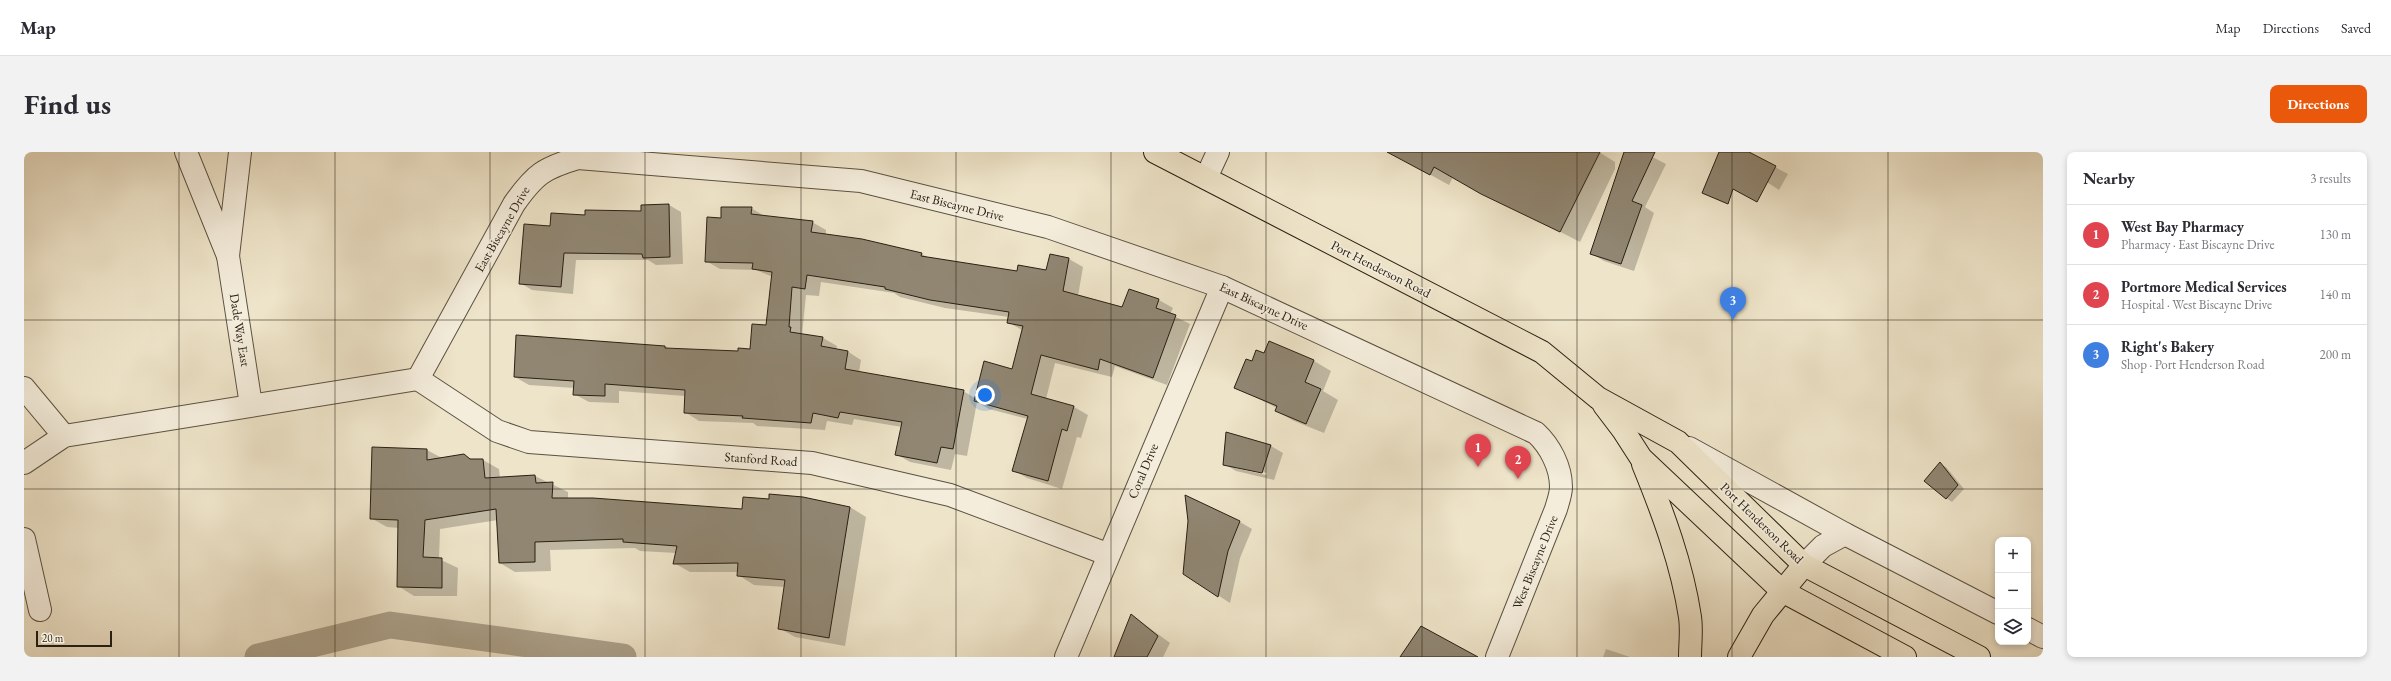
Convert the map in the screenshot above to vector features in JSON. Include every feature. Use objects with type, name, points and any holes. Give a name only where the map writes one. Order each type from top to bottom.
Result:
[{"type":"main road","name":"Port Henderson Road","points":[[1155,152],[1542,352],[1598,398],[1678,442],[1804,565],[1979,657]]},
{"type":"main road","name":"Port Henderson Road","points":[[1598,398],[1623,430],[1641,458],[1782,591],[1905,657]]},
{"type":"main road","points":[[1641,458],[1666,523],[1679,567],[1690,618],[1690,657]]},
{"type":"main road","points":[[1739,657],[1763,614],[1804,565]]},
{"type":"street","name":"Dade Way East","points":[[186,152],[228,256],[251,405]]},
{"type":"street","name":"Dade Way East","points":[[228,256],[240,152]]},
{"type":"street","points":[[1206,178],[1218,152]]},
{"type":"street","name":"East Biscayne Drive","points":[[418,379],[514,204],[529,182],[550,166],[578,158],[861,181],[1048,227],[1222,286],[1536,433],[1546,442],[1557,465]]},
{"type":"street","name":"Coral Drive","points":[[1066,657],[1107,554],[1222,286]]},
{"type":"street","points":[[24,463],[64,436],[418,379]]},
{"type":"street","name":"Stanford Road","points":[[418,379],[497,432],[529,442],[812,463],[950,495],[1107,554]]},
{"type":"street","points":[[24,388],[64,436]]},
{"type":"street","points":[[1678,442],[1844,534],[1995,611]]},
{"type":"street","name":"West Biscayne Drive","points":[[1497,657],[1556,509],[1561,487],[1557,465]]},
{"type":"street","points":[[1804,565],[1823,546],[1844,534]]},
{"type":"street","points":[[24,539],[40,610]]},
{"type":"street","points":[[2031,630],[2043,636]]},
{"type":"building","points":[[1387,152],[1600,152],[1560,232],[1481,194],[1434,167],[1430,175]]},
{"type":"building","points":[[1624,152],[1655,152],[1632,201],[1642,205],[1621,264],[1590,254]]},
{"type":"building","points":[[1719,152],[1749,152],[1776,166],[1757,202],[1733,189],[1728,204],[1702,193]]},
{"type":"building","points":[[669,204],[670,257],[643,258],[642,254],[564,253],[561,287],[519,284],[524,224],[550,226],[551,213],[585,215],[585,210],[641,211],[641,205]]},
{"type":"building","points":[[721,207],[752,207],[751,214],[813,221],[811,232],[862,239],[922,253],[921,256],[1017,271],[1018,265],[1046,270],[1050,254],[1069,258],[1063,291],[1122,307],[1129,289],[1159,299],[1156,308],[1176,315],[1153,378],[1100,359],[1098,370],[1041,355],[1031,394],[1074,406],[1067,431],[1062,429],[1048,481],[1012,471],[1028,416],[974,401],[984,361],[1012,369],[1023,326],[1007,323],[1009,312],[930,300],[885,289],[885,287],[807,275],[805,289],[792,287],[789,327],[791,327],[790,332],[823,337],[821,346],[848,351],[845,369],[964,390],[953,449],[941,447],[937,463],[895,455],[902,422],[840,412],[838,418],[813,413],[811,423],[742,418],[743,416],[684,413],[685,390],[605,384],[605,396],[573,395],[574,381],[514,377],[516,335],[665,346],[665,348],[738,351],[738,348],[750,349],[752,324],[766,325],[772,272],[752,269],[753,263],[705,262],[707,217],[721,218]]},
{"type":"building","points":[[1269,341],[1314,360],[1305,382],[1321,389],[1306,424],[1275,411],[1277,406],[1234,388],[1246,359],[1252,361],[1256,350],[1264,353]]},
{"type":"building","points":[[1226,432],[1271,445],[1262,473],[1223,465]]},
{"type":"building","points":[[372,447],[427,449],[427,460],[464,454],[470,459],[483,459],[485,478],[535,475],[536,483],[553,482],[552,498],[593,498],[742,509],[743,497],[769,499],[769,494],[803,497],[850,507],[829,638],[778,629],[785,580],[737,576],[738,563],[673,564],[677,546],[623,542],[623,539],[535,542],[535,562],[499,563],[496,509],[425,520],[423,557],[442,558],[442,588],[397,587],[398,520],[370,519]]},
{"type":"building","points":[[1940,462],[1958,485],[1946,499],[1924,481]]},
{"type":"building","points":[[1185,495],[1240,521],[1228,551],[1218,597],[1183,574],[1188,521]]},
{"type":"building","points":[[1131,614],[1158,636],[1147,657],[1114,657]]},
{"type":"building","points":[[1421,626],[1478,657],[1400,657]]},
{"type":"waterway","points":[[258,657],[390,625],[623,657]]},
{"type":"place","name":"Right's Bakery","points":[[1733,320]]},
{"type":"place","name":"West Bay Pharmacy","points":[[1478,467]]},
{"type":"place","name":"Portmore Medical Services","points":[[1518,479]]}]
